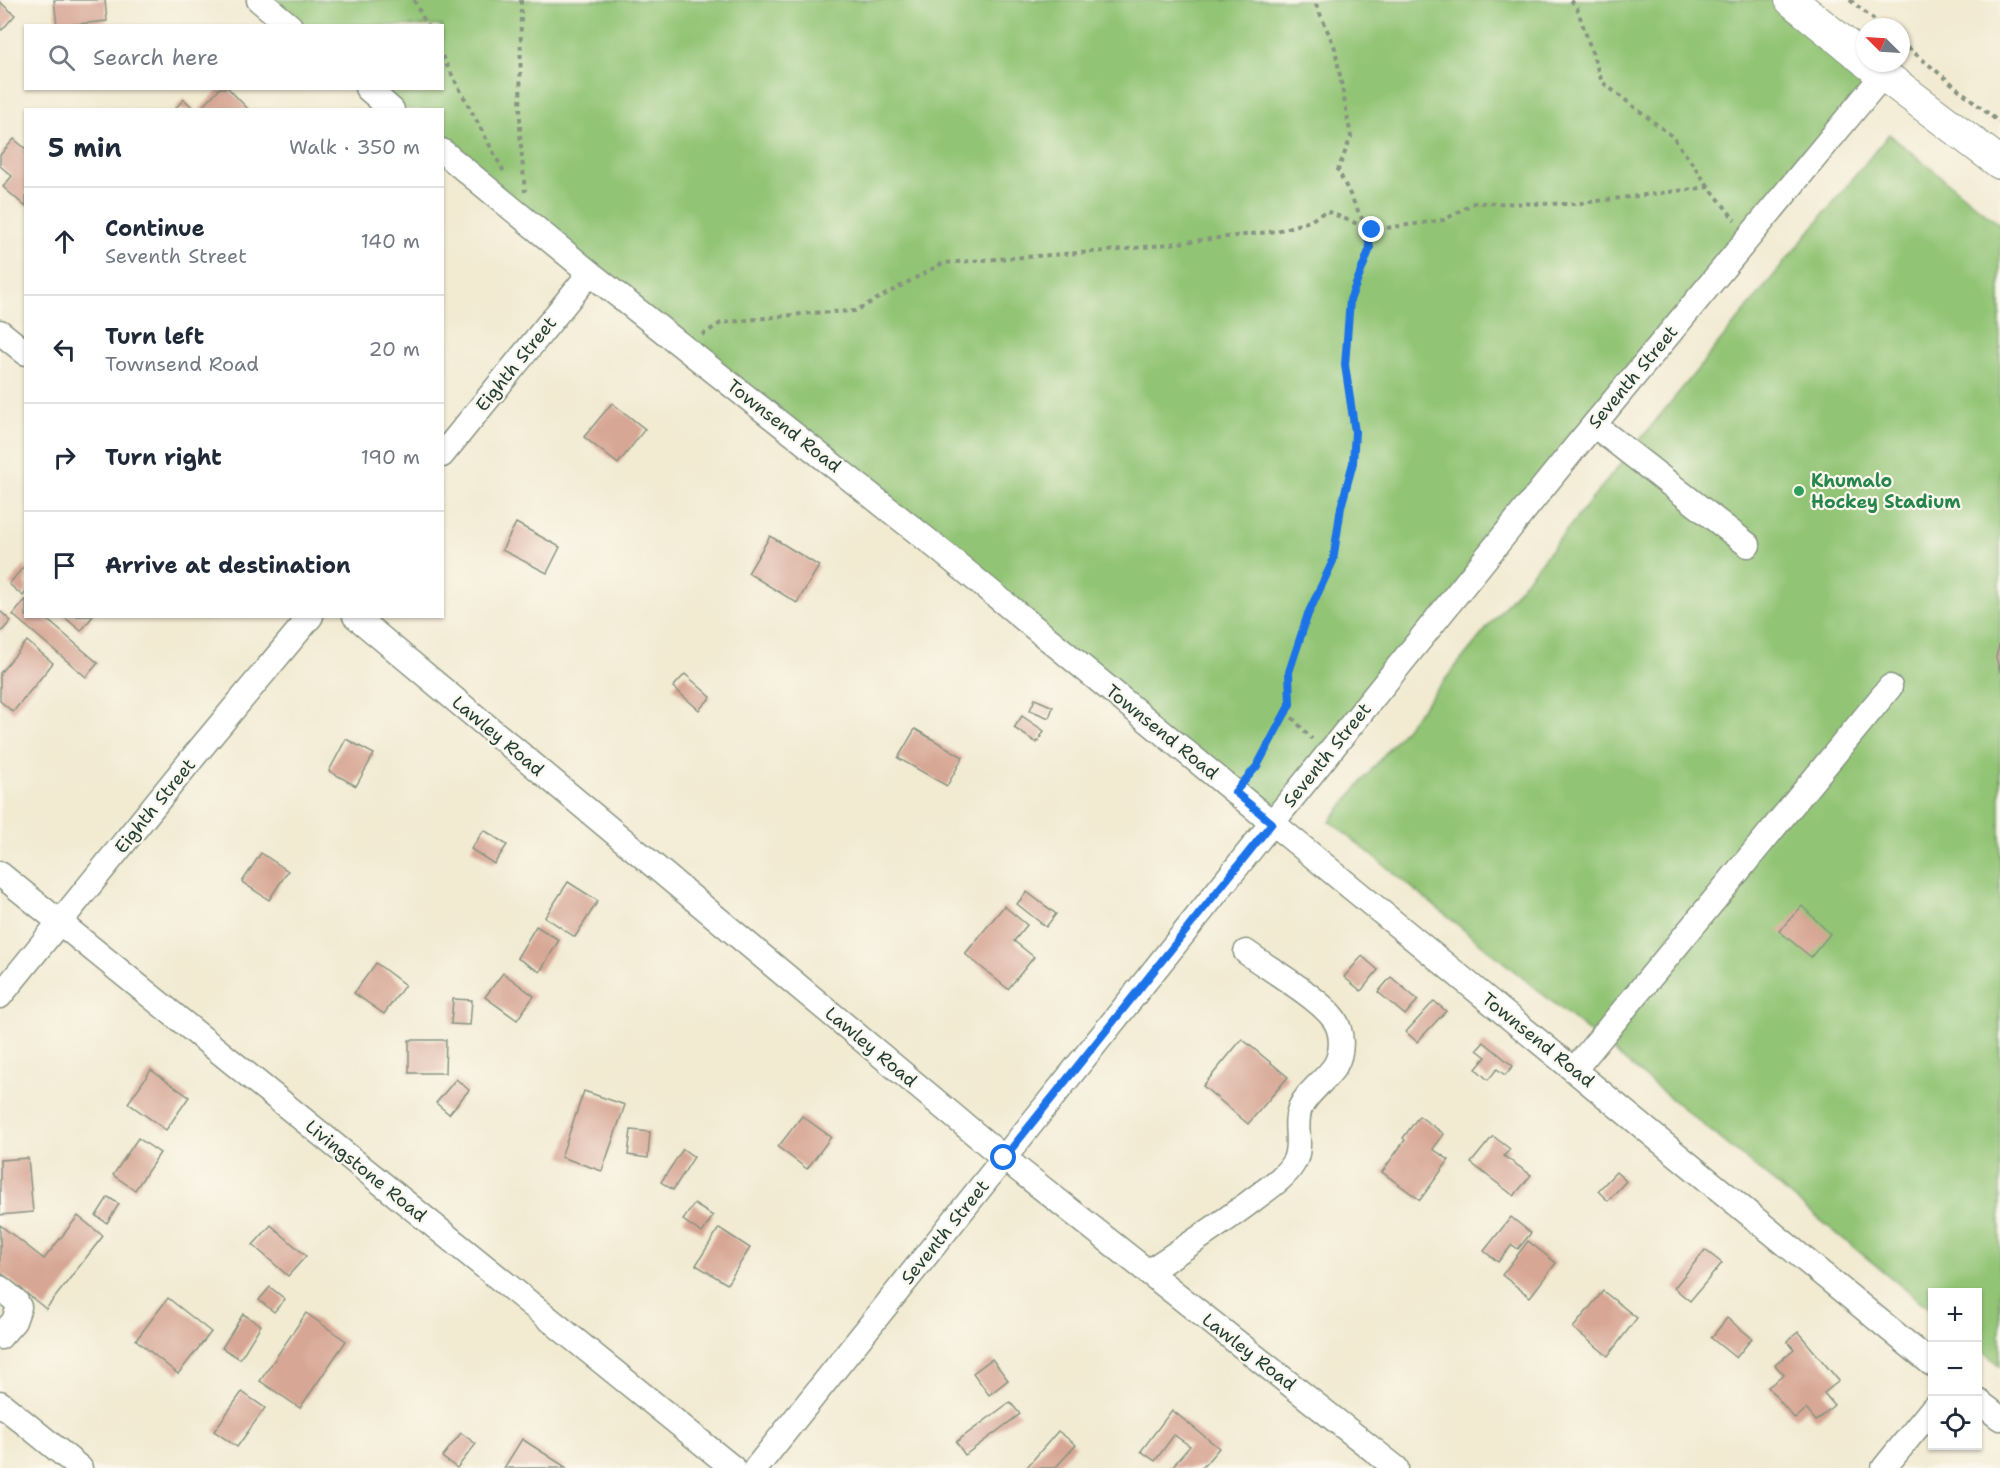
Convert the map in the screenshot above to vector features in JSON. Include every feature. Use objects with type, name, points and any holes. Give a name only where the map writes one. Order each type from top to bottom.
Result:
[{"type":"main road","points":[[1791,0],[1856,53]]},
{"type":"main road","points":[[1880,72],[2000,163]]},
{"type":"street","points":[[259,0],[288,24]]},
{"type":"street","name":"Seventh Street","points":[[756,1468],[1272,823],[1594,424],[1748,238],[1868,72]]},
{"type":"street","points":[[369,90],[390,108]]},
{"type":"street","name":"Townsend Road","points":[[444,153],[590,273],[935,546],[1928,1361]]},
{"type":"street","name":"Eighth Street","points":[[444,453],[590,273]]},
{"type":"street","points":[[0,332],[24,351]]},
{"type":"street","points":[[1594,424],[1748,545]]},
{"type":"street","name":"Eighth Street","points":[[0,996],[309,618]]},
{"type":"street","name":"Lawley Road","points":[[357,618],[1004,1158],[1396,1468]]},
{"type":"street","points":[[1574,1070],[1890,687]]},
{"type":"street","name":"Livingstone Road","points":[[0,874],[733,1468]]},
{"type":"street","points":[[1149,1272],[1232,1216],[1285,1175],[1298,1149],[1300,1109],[1336,1065],[1342,1040],[1335,1019],[1318,1003],[1246,952]]},
{"type":"street","points":[[0,1288],[16,1301],[19,1307],[14,1322],[0,1338]]},
{"type":"street","points":[[0,1403],[80,1468]]},
{"type":"street","points":[[1982,1405],[2000,1418]]},
{"type":"street","points":[[1884,1468],[1928,1413]]},
{"type":"path","points":[[414,0],[426,24]]},
{"type":"path","points":[[521,0],[520,134],[527,221]]},
{"type":"path","points":[[1235,792],[1257,766],[1290,704],[1289,672],[1308,614],[1333,561],[1341,507],[1353,463],[1355,432],[1345,365],[1350,300],[1370,248],[1366,227],[1338,170],[1351,137],[1335,48],[1314,0]]},
{"type":"path","points":[[1571,0],[1577,8],[1602,82],[1673,137],[1748,238]]},
{"type":"path","points":[[1850,0],[1872,18]]},
{"type":"path","points":[[1910,49],[2000,123]]},
{"type":"path","points":[[444,60],[507,177]]},
{"type":"path","points":[[684,347],[721,323],[811,313],[855,311],[943,263],[1119,250],[1277,231],[1310,221],[1326,211],[1372,230],[1444,220],[1474,203],[1574,204],[1709,187]]},
{"type":"path","points":[[1286,711],[1312,740],[1332,749]]},
{"type":"green space","points":[[267,0],[1787,0],[1856,54],[1856,72],[1879,72],[1883,75],[1272,823],[444,146],[444,108],[399,108],[375,90],[444,90],[444,24],[297,24]]},
{"type":"green space","name":"Khumalo Hockey Stadium","points":[[1889,134],[2000,225],[2000,1366],[1982,1350],[1982,1288],[1928,1288],[1928,1308],[1330,821]]},
{"type":"building","points":[[54,0],[105,0],[107,21],[57,24]]},
{"type":"building","points":[[0,2],[15,15],[2,30],[0,28]]},
{"type":"building","points":[[218,90],[230,90],[247,108],[201,108]]},
{"type":"building","points":[[184,99],[193,108],[176,108]]},
{"type":"building","points":[[14,139],[24,147],[24,205],[3,187],[12,176],[0,166],[0,155]]},
{"type":"building","points":[[612,403],[645,429],[618,464],[584,437]]},
{"type":"building","points":[[516,523],[560,547],[547,573],[502,550]]},
{"type":"building","points":[[770,536],[819,566],[797,603],[748,573]]},
{"type":"building","points":[[24,566],[23,596],[9,584]]},
{"type":"building","points":[[24,601],[24,618],[45,618],[98,663],[86,677],[13,615]]},
{"type":"building","points":[[0,611],[11,621],[0,633]]},
{"type":"building","points":[[65,618],[91,618],[81,631]]},
{"type":"building","points":[[27,641],[53,663],[13,712],[0,701],[0,673]]},
{"type":"building","points":[[2000,645],[2000,672],[1996,657]]},
{"type":"building","points":[[685,674],[711,697],[699,710],[673,687]]},
{"type":"building","points":[[1035,699],[1053,707],[1049,718],[1030,710]]},
{"type":"building","points":[[1022,716],[1044,731],[1037,743],[1014,728]]},
{"type":"building","points":[[915,729],[963,757],[947,786],[898,758]]},
{"type":"building","points":[[346,739],[374,754],[356,786],[329,771]]},
{"type":"building","points":[[484,830],[507,845],[494,864],[471,849]]},
{"type":"building","points":[[261,853],[288,871],[269,900],[242,882]]},
{"type":"building","points":[[568,882],[598,901],[575,937],[545,917]]},
{"type":"building","points":[[1027,892],[1056,914],[1046,927],[1017,904]]},
{"type":"building","points":[[1004,906],[1027,925],[1014,941],[1034,957],[1008,989],[965,954]]},
{"type":"building","points":[[1802,906],[1830,934],[1811,957],[1779,931]]},
{"type":"building","points":[[536,926],[559,940],[540,972],[517,958]]},
{"type":"building","points":[[1362,956],[1378,970],[1361,991],[1344,977]]},
{"type":"building","points":[[376,963],[405,985],[384,1014],[354,993]]},
{"type":"building","points":[[503,973],[534,996],[517,1020],[485,997]]},
{"type":"building","points":[[1391,977],[1418,1000],[1405,1015],[1378,992]]},
{"type":"building","points":[[453,999],[472,1000],[470,1025],[451,1024]]},
{"type":"building","points":[[1434,1001],[1446,1011],[1417,1042],[1406,1032]]},
{"type":"building","points":[[1242,1039],[1288,1077],[1248,1124],[1203,1086]]},
{"type":"building","points":[[409,1040],[446,1040],[445,1073],[409,1073]]},
{"type":"building","points":[[1484,1042],[1513,1066],[1505,1075],[1497,1069],[1488,1080],[1476,1069],[1486,1057],[1477,1050]]},
{"type":"building","points":[[151,1070],[189,1097],[166,1130],[128,1103]]},
{"type":"building","points":[[456,1079],[469,1090],[449,1114],[436,1103]]},
{"type":"building","points":[[584,1091],[625,1105],[602,1171],[561,1157]]},
{"type":"building","points":[[802,1116],[831,1137],[807,1169],[778,1147]]},
{"type":"building","points":[[1419,1116],[1444,1134],[1433,1149],[1449,1160],[1420,1200],[1382,1172]]},
{"type":"building","points":[[631,1130],[650,1132],[648,1158],[628,1155]]},
{"type":"building","points":[[1493,1136],[1510,1149],[1504,1156],[1531,1175],[1514,1196],[1471,1163]]},
{"type":"building","points":[[138,1138],[160,1153],[135,1190],[113,1175]]},
{"type":"building","points":[[683,1149],[694,1157],[673,1190],[661,1182]]},
{"type":"building","points":[[28,1158],[33,1212],[0,1215],[0,1160]]},
{"type":"building","points":[[1616,1172],[1626,1181],[1608,1201],[1598,1191]]},
{"type":"building","points":[[108,1197],[119,1204],[107,1223],[96,1216]]},
{"type":"building","points":[[694,1204],[713,1216],[702,1233],[683,1220]]},
{"type":"building","points":[[78,1216],[103,1236],[46,1309],[0,1272],[0,1225],[44,1259]]},
{"type":"building","points":[[1511,1217],[1531,1233],[1518,1249],[1512,1245],[1498,1262],[1484,1251]]},
{"type":"building","points":[[271,1225],[306,1256],[288,1276],[253,1245]]},
{"type":"building","points":[[719,1228],[750,1248],[727,1284],[696,1265]]},
{"type":"building","points":[[1528,1241],[1556,1263],[1530,1297],[1502,1275]]},
{"type":"building","points":[[1705,1250],[1722,1263],[1690,1301],[1674,1288]]},
{"type":"building","points":[[270,1287],[285,1299],[274,1312],[259,1300]]},
{"type":"building","points":[[1603,1291],[1637,1318],[1608,1356],[1573,1328]]},
{"type":"building","points":[[168,1298],[211,1332],[178,1374],[136,1340]]},
{"type":"building","points":[[306,1313],[346,1341],[300,1408],[260,1381]]},
{"type":"building","points":[[243,1314],[261,1325],[240,1359],[222,1348]]},
{"type":"building","points":[[1727,1318],[1752,1338],[1736,1358],[1711,1338]]},
{"type":"building","points":[[1798,1332],[1839,1381],[1824,1393],[1834,1405],[1816,1421],[1806,1409],[1795,1419],[1768,1387],[1784,1375],[1775,1365],[1794,1349],[1787,1341]]},
{"type":"building","points":[[992,1359],[1008,1380],[989,1395],[973,1373]]},
{"type":"building","points":[[242,1392],[265,1408],[237,1447],[214,1431]]},
{"type":"building","points":[[1010,1402],[1020,1414],[965,1455],[956,1442]]},
{"type":"building","points":[[1172,1410],[1219,1448],[1202,1468],[1171,1468],[1190,1446],[1174,1435],[1155,1461],[1141,1451]]},
{"type":"building","points":[[1058,1431],[1076,1445],[1055,1468],[1026,1468]]},
{"type":"building","points":[[461,1433],[476,1444],[457,1468],[442,1457]]},
{"type":"building","points":[[522,1439],[567,1468],[504,1468]]},
{"type":"place","name":"Khumalo Hockey Stadium","points":[[1799,491]]},
{"type":"route","points":[[1004,1158],[1272,823],[1235,792],[1257,766],[1290,704],[1289,672],[1308,614],[1333,561],[1341,507],[1353,463],[1355,432],[1345,365],[1350,300],[1370,248],[1366,227],[1372,230]]}]
